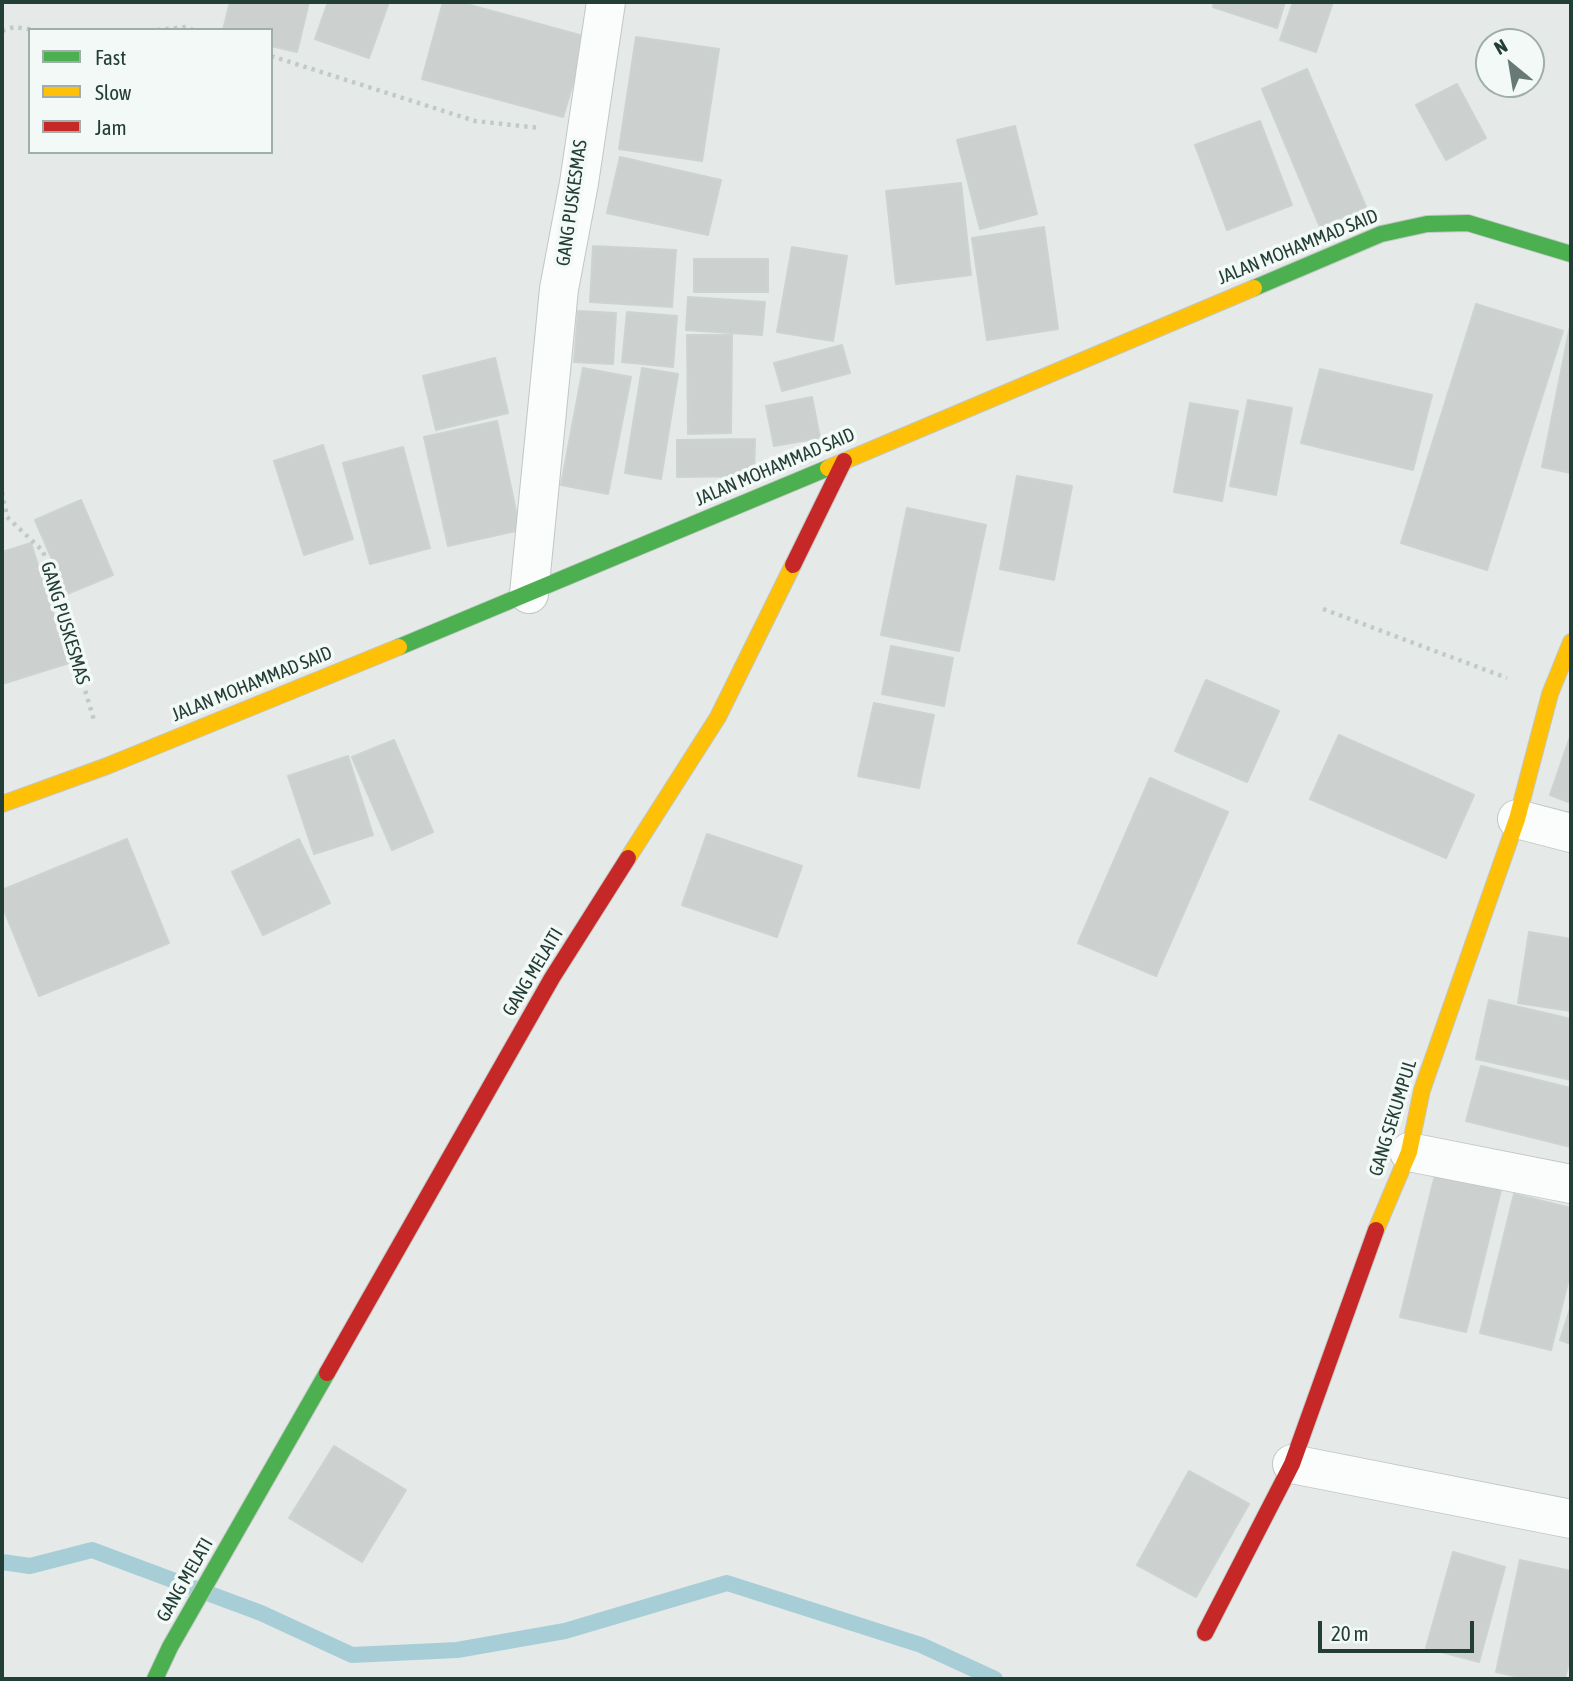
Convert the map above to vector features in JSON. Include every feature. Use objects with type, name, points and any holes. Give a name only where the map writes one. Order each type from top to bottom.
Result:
[{"type":"street","points":[[586,133],[606,2]]},
{"type":"street","name":"GANG PUSKESMAS","points":[[529,594],[559,289],[586,133]]},
{"type":"street","name":"JALAN MOHAMMAD SAID","points":[[2,804],[107,766],[529,594],[1381,234],[1427,224],[1468,223],[1571,254]]},
{"type":"street","name":"GANG MELAITI","points":[[254,1503],[552,978],[718,717],[844,461]]},
{"type":"street","name":"GANG SEKUMPUL","points":[[1205,1633],[1292,1464],[1382,1214],[1409,1152],[1422,1090],[1517,819],[1550,694],[1571,642]]},
{"type":"street","points":[[1517,819],[1571,833]]},
{"type":"street","points":[[1409,1152],[1571,1184]]},
{"type":"street","points":[[1292,1464],[1571,1519]]},
{"type":"street","name":"GANG MELATI","points":[[155,1679],[170,1647],[254,1503]]},
{"type":"path","points":[[2,31],[14,27],[28,29]]},
{"type":"path","name":"GANG PUSKESMAS","points":[[273,57],[475,121],[586,133]]},
{"type":"path","name":"GANG PUSKESMAS","points":[[2,492],[7,517],[43,551],[107,766]]},
{"type":"path","points":[[1323,609],[1550,694]]},
{"type":"building","points":[[230,2],[309,2],[297,52],[273,46],[273,28],[224,28]]},
{"type":"building","points":[[328,2],[389,2],[369,58],[315,39]]},
{"type":"building","points":[[443,2],[459,2],[587,37],[563,117],[422,79]]},
{"type":"building","points":[[1214,2],[1285,2],[1277,28],[1213,7]]},
{"type":"building","points":[[1293,2],[1333,2],[1316,52],[1280,40]]},
{"type":"building","points":[[636,37],[719,49],[702,161],[619,149]]},
{"type":"building","points":[[1307,69],[1366,207],[1320,227],[1262,89]]},
{"type":"building","points":[[1457,84],[1486,138],[1446,160],[1416,105]]},
{"type":"building","points":[[1260,121],[1292,205],[1227,230],[1195,145]]},
{"type":"building","points":[[1015,126],[1037,214],[980,229],[957,140]]},
{"type":"building","points":[[620,157],[721,180],[708,235],[607,213]]},
{"type":"building","points":[[961,183],[971,275],[896,284],[886,191]]},
{"type":"building","points":[[1044,227],[1058,329],[987,340],[972,238]]},
{"type":"building","points":[[593,246],[676,250],[672,307],[590,302]]},
{"type":"building","points":[[792,247],[847,256],[833,341],[777,332]]},
{"type":"building","points":[[694,259],[768,259],[768,292],[694,292]]},
{"type":"building","points":[[688,297],[765,302],[762,335],[686,330]]},
{"type":"building","points":[[1476,304],[1563,331],[1487,570],[1401,543]]},
{"type":"building","points":[[578,311],[616,313],[613,364],[574,362]]},
{"type":"building","points":[[627,312],[677,316],[673,367],[622,362]]},
{"type":"building","points":[[1571,321],[1571,473],[1542,467]]},
{"type":"building","points":[[687,335],[732,335],[731,433],[688,434]]},
{"type":"building","points":[[842,345],[850,373],[782,391],[774,363]]},
{"type":"building","points":[[495,358],[508,413],[436,430],[423,376]]},
{"type":"building","points":[[583,368],[631,377],[608,494],[561,485]]},
{"type":"building","points":[[642,368],[678,374],[661,479],[625,473]]},
{"type":"building","points":[[1320,369],[1432,395],[1413,470],[1301,443]]},
{"type":"building","points":[[812,397],[820,438],[774,446],[766,406]]},
{"type":"building","points":[[1248,400],[1292,408],[1276,495],[1230,486]]},
{"type":"building","points":[[1190,403],[1238,411],[1222,501],[1174,492]]},
{"type":"building","points":[[497,421],[520,530],[448,546],[424,437]]},
{"type":"building","points":[[755,439],[754,476],[677,477],[677,440]]},
{"type":"building","points":[[323,445],[353,539],[304,555],[274,461]]},
{"type":"building","points":[[403,447],[430,548],[370,564],[343,463]]},
{"type":"building","points":[[1017,476],[1072,486],[1054,580],[1000,569]]},
{"type":"building","points":[[81,500],[113,575],[67,594],[35,520]]},
{"type":"building","points":[[907,508],[986,525],[959,651],[881,635]]},
{"type":"building","points":[[31,543],[69,663],[2,684],[2,552]]},
{"type":"building","points":[[891,646],[953,658],[944,706],[882,694]]},
{"type":"building","points":[[1206,680],[1279,711],[1247,782],[1175,751]]},
{"type":"building","points":[[874,703],[934,715],[919,788],[858,776]]},
{"type":"building","points":[[1571,734],[1571,803],[1550,795]]},
{"type":"building","points":[[1339,735],[1474,795],[1446,858],[1310,799]]},
{"type":"building","points":[[394,740],[433,832],[392,850],[352,757]]},
{"type":"building","points":[[348,756],[373,835],[314,854],[288,776]]},
{"type":"building","points":[[1150,778],[1228,812],[1156,976],[1078,943]]},
{"type":"building","points":[[707,834],[802,866],[777,937],[682,905]]},
{"type":"building","points":[[127,839],[169,943],[39,996],[2,905],[2,890]]},
{"type":"building","points":[[299,839],[330,903],[263,935],[232,872]]},
{"type":"building","points":[[1529,932],[1571,939],[1571,1011],[1518,1003]]},
{"type":"building","points":[[1489,1000],[1571,1019],[1571,1080],[1476,1059]]},
{"type":"building","points":[[1481,1066],[1571,1088],[1571,1147],[1466,1121]]},
{"type":"building","points":[[1435,1175],[1501,1190],[1466,1332],[1400,1317]]},
{"type":"building","points":[[1514,1194],[1571,1208],[1571,1270],[1551,1350],[1480,1333]]},
{"type":"building","points":[[1571,1306],[1571,1344],[1560,1340]]},
{"type":"building","points":[[334,1446],[406,1490],[362,1562],[289,1518]]},
{"type":"building","points":[[1189,1471],[1249,1504],[1196,1597],[1137,1565]]},
{"type":"building","points":[[1453,1552],[1505,1567],[1479,1662],[1426,1648]]},
{"type":"building","points":[[1520,1560],[1571,1571],[1571,1652],[1565,1679],[1528,1679],[1496,1672]]},
{"type":"waterway","points":[[2,1562],[30,1566],[92,1550],[261,1613],[352,1655],[457,1650],[565,1631],[727,1583],[921,1645],[995,1679]]},
{"type":"traffic: fast","points":[[1254,288],[1381,234],[1427,224],[1468,223],[1571,254]]},
{"type":"traffic: fast","points":[[399,647],[828,468]]},
{"type":"traffic: fast","points":[[155,1679],[170,1647],[327,1373]]},
{"type":"traffic: slow","points":[[828,468],[1254,288]]},
{"type":"traffic: slow","points":[[628,858],[718,717],[793,565]]},
{"type":"traffic: slow","points":[[1376,1230],[1409,1152],[1422,1090],[1517,819],[1550,694],[1571,642]]},
{"type":"traffic: slow","points":[[2,804],[107,766],[399,647]]},
{"type":"traffic: jam","points":[[793,565],[844,461]]},
{"type":"traffic: jam","points":[[327,1373],[552,978],[628,858]]},
{"type":"traffic: jam","points":[[1205,1633],[1292,1464],[1376,1230]]}]
